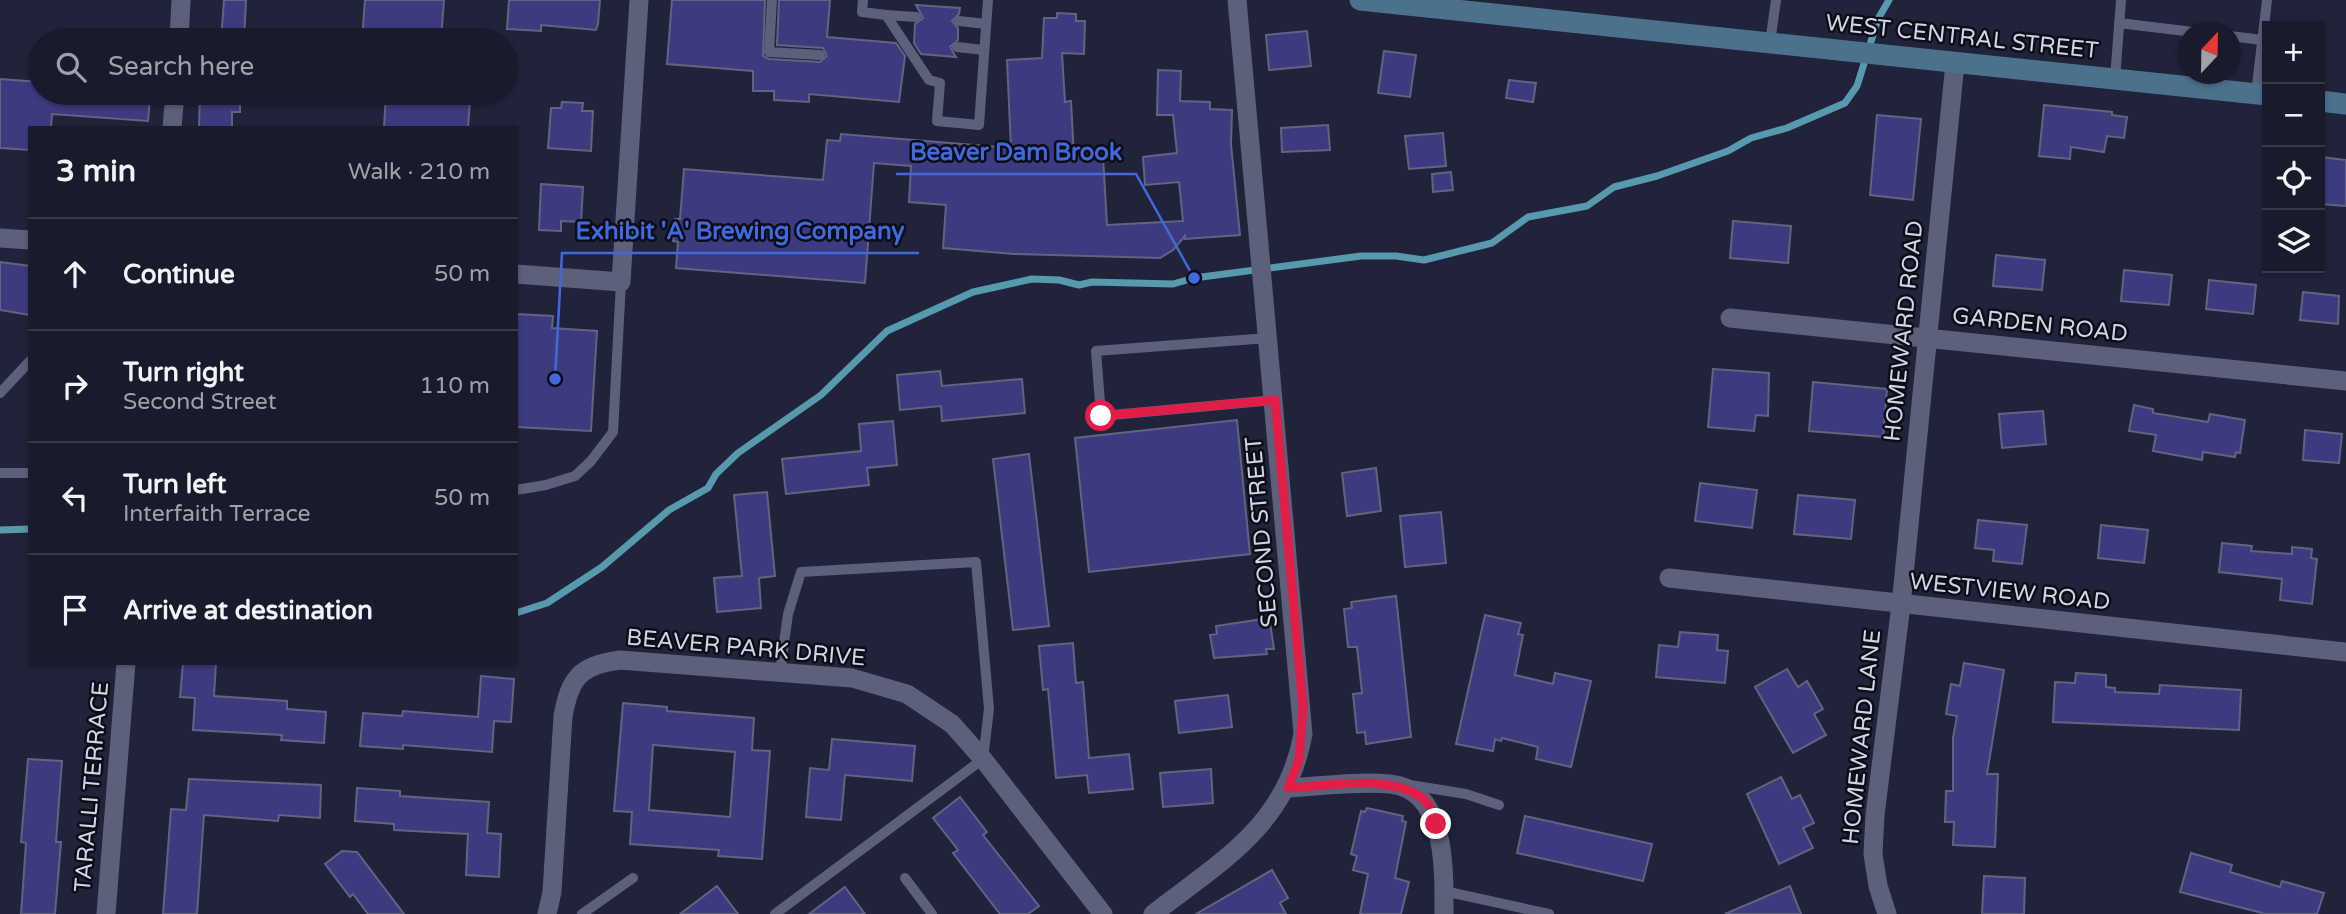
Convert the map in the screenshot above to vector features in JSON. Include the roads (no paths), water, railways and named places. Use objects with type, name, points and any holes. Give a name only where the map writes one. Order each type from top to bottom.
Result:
[{"type":"main road","name":"WEST CENTRAL STREET","points":[[1360,0],[2262,95]]},
{"type":"main road","points":[[2325,102],[2346,104]]},
{"type":"street","points":[[180,28],[181,0]]},
{"type":"street","points":[[518,274],[621,282],[639,0]]},
{"type":"street","name":"SECOND STREET","points":[[1153,914],[1257,831],[1288,788],[1299,760],[1303,708],[1237,0]]},
{"type":"street","name":"HOMEWARD ROAD","points":[[1901,605],[1955,63]]},
{"type":"street","points":[[172,126],[174,105]]},
{"type":"street","points":[[0,238],[28,240]]},
{"type":"street","name":"GARDEN ROAD","points":[[1730,318],[2346,382]]},
{"type":"street","name":"WESTVIEW ROAD","points":[[1669,578],[2346,652]]},
{"type":"street","name":"HOMEWARD LANE","points":[[1887,914],[1873,853],[1901,605]]},
{"type":"street","name":"BEAVER PARK DRIVE","points":[[547,914],[552,892],[563,716],[568,691],[580,674],[598,663],[620,660],[852,678],[907,694],[952,724],[983,759],[1103,914]]},
{"type":"street","name":"TARALLI TERRACE","points":[[106,914],[126,665]]},
{"type":"street","points":[[1288,788],[1392,784],[1415,792],[1430,806],[1436,824],[1444,914]]},
{"type":"lane","points":[[772,0],[769,52],[820,55]]},
{"type":"lane","points":[[863,0],[862,12],[916,18]]},
{"type":"lane","points":[[886,15],[909,42],[929,79],[940,83],[937,121],[979,125],[988,0]]},
{"type":"lane","points":[[1770,43],[1776,0]]},
{"type":"lane","points":[[2115,79],[2121,0]]},
{"type":"lane","points":[[2264,21],[2267,0]]},
{"type":"lane","points":[[959,22],[986,24]]},
{"type":"lane","points":[[2119,23],[2178,30]]},
{"type":"lane","points":[[2241,37],[2262,40]]},
{"type":"lane","points":[[957,47],[984,50]]},
{"type":"lane","points":[[518,490],[575,476],[591,461],[613,432],[621,282]]},
{"type":"lane","points":[[1269,338],[1096,351],[1101,416],[1275,400]]},
{"type":"lane","points":[[0,393],[28,363]]},
{"type":"lane","points":[[0,472],[28,472]]},
{"type":"lane","points":[[775,914],[983,759],[989,709],[976,562],[801,572],[788,614],[780,672]]},
{"type":"lane","points":[[1392,784],[1434,787],[1499,805]]},
{"type":"lane","points":[[582,914],[633,878]]},
{"type":"lane","points":[[905,878],[932,914]]},
{"type":"lane","points":[[1444,891],[1549,914]]},
{"type":"waterway","points":[[518,612],[547,603],[602,567],[669,510],[708,488],[716,474],[738,453],[821,395],[887,331],[973,292],[1032,279],[1059,280],[1079,285],[1092,282],[1173,284],[1194,278],[1361,256],[1396,256],[1424,260],[1492,243],[1528,217],[1587,206],[1614,187],[1657,176],[1728,151],[1751,138],[1787,128],[1845,103],[1857,86],[1878,19],[1889,0]]},
{"type":"waterway","points":[[0,530],[28,529]]},
{"type":"place","name":"Beaver Dam Brook","points":[[1194,278]]},
{"type":"place","name":"Exhibit 'A' Brewing Company","points":[[555,379]]}]
